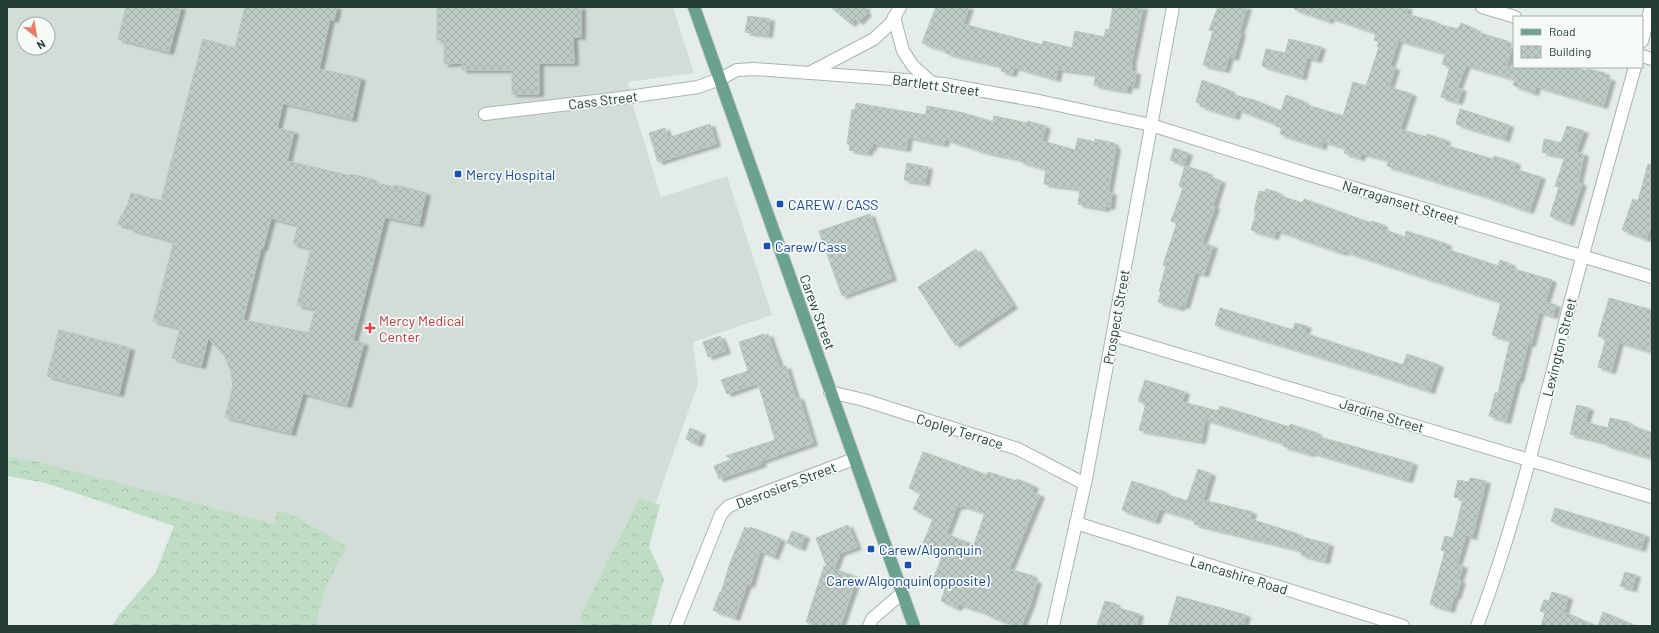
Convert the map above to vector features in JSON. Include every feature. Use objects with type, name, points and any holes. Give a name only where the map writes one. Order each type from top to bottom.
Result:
[{"type":"main road","name":"Carew Street","points":[[694,7],[914,626]]},
{"type":"street","name":"Prospect Street","points":[[1053,626],[1076,524],[1113,335],[1173,7]]},
{"type":"street","points":[[1482,7],[1513,17]]},
{"type":"street","points":[[1643,37],[1651,7]]},
{"type":"street","points":[[811,72],[874,39],[891,23],[897,12]]},
{"type":"street","points":[[897,12],[904,50],[913,66],[932,83]]},
{"type":"street","name":"Bartlett Street","points":[[720,79],[737,70],[754,68],[932,83],[1039,101],[1151,125]]},
{"type":"street","name":"Lexington Street","points":[[1477,626],[1495,579],[1529,459],[1582,256],[1635,68]]},
{"type":"street","name":"Cass Street","points":[[485,114],[658,93],[698,87],[720,79]]},
{"type":"street","name":"Narragansett Street","points":[[1151,125],[1307,174],[1652,277]]},
{"type":"street","name":"Jardine Street","points":[[1113,335],[1652,497]]},
{"type":"street","name":"Copley Terrace","points":[[830,392],[864,400],[1018,449],[1084,484]]},
{"type":"street","name":"Desrosiers Street","points":[[676,626],[721,514],[729,506],[854,459]]},
{"type":"street","name":"Lancashire Road","points":[[1076,524],[1403,626]]},
{"type":"street","points":[[869,626],[872,619],[902,593]]},
{"type":"shaded area","name":"Mercy Medical Center","points":[[7,7],[673,7],[694,73],[628,82],[635,112],[661,197],[727,176],[772,315],[693,342],[698,384],[612,626],[298,626],[322,549],[7,461]]},
{"type":"green space","points":[[7,457],[31,460],[274,524],[277,511],[295,516],[347,546],[325,589],[315,626],[112,626],[119,615],[156,572],[174,526],[46,483],[7,476]]},
{"type":"green space","points":[[640,498],[660,505],[649,547],[664,579],[651,626],[582,626],[581,615]]},
{"type":"building","points":[[126,7],[181,7],[169,52],[118,39]]},
{"type":"building","points":[[245,7],[337,7],[334,20],[330,19],[319,69],[361,78],[352,119],[283,103],[277,128],[294,132],[287,161],[351,176],[351,174],[372,179],[371,182],[394,187],[395,185],[426,193],[419,224],[385,217],[353,341],[364,343],[347,405],[303,393],[291,433],[225,417],[233,386],[231,371],[224,355],[208,338],[201,366],[172,358],[180,328],[153,321],[174,241],[117,224],[128,204],[131,193],[161,201],[203,39],[235,48]],"holes":[[[271,218],[298,225],[293,244],[311,248],[297,305],[315,309],[309,333],[243,320],[261,248],[263,248]]]},
{"type":"building","points":[[437,7],[581,7],[581,37],[573,37],[574,63],[539,63],[539,94],[512,94],[512,70],[462,70],[462,63],[444,64],[444,40],[437,40]]},
{"type":"building","points":[[831,7],[866,7],[864,10],[867,13],[859,22],[855,19],[851,24]]},
{"type":"building","points":[[936,7],[969,7],[963,24],[1043,45],[1043,41],[1072,48],[1075,31],[1104,37],[1106,29],[1109,30],[1113,7],[1143,7],[1131,64],[1131,71],[1136,72],[1134,86],[1128,85],[1127,91],[1094,85],[1096,74],[1058,69],[1056,79],[1014,67],[1012,74],[1001,71],[1002,66],[946,53],[947,51],[922,43]]},
{"type":"building","points":[[1218,7],[1247,7],[1239,33],[1241,33],[1234,58],[1229,56],[1225,70],[1203,65],[1213,31],[1209,30]]},
{"type":"building","points":[[1294,7],[1408,7],[1406,14],[1436,22],[1436,24],[1458,29],[1461,23],[1477,30],[1476,32],[1507,41],[1505,46],[1512,48],[1506,67],[1576,68],[1587,71],[1587,69],[1605,73],[1604,77],[1611,79],[1603,106],[1536,86],[1534,93],[1513,85],[1515,79],[1466,65],[1457,88],[1462,89],[1458,102],[1441,97],[1450,67],[1442,64],[1446,53],[1398,40],[1390,66],[1395,68],[1389,87],[1412,94],[1400,129],[1426,137],[1427,134],[1446,140],[1444,145],[1493,159],[1494,156],[1516,163],[1514,169],[1541,177],[1529,211],[1486,196],[1387,166],[1389,160],[1362,153],[1360,158],[1344,153],[1346,148],[1323,141],[1322,147],[1280,134],[1282,128],[1276,126],[1277,124],[1237,109],[1235,117],[1200,106],[1200,103],[1196,102],[1202,80],[1231,91],[1230,94],[1254,100],[1281,111],[1286,95],[1305,102],[1304,104],[1343,116],[1353,82],[1366,86],[1379,47],[1377,46],[1379,42],[1374,40],[1376,33],[1330,17],[1329,21],[1294,9]]},
{"type":"building","points":[[748,16],[770,19],[768,35],[745,32]]},
{"type":"building","points":[[1289,39],[1321,47],[1317,60],[1307,57],[1302,77],[1262,66],[1266,49],[1285,53]]},
{"type":"building","points":[[856,103],[926,115],[927,106],[964,113],[993,122],[994,116],[1027,123],[1028,121],[1046,126],[1042,141],[1075,150],[1078,138],[1095,142],[1095,139],[1114,143],[1113,146],[1116,147],[1108,192],[1112,193],[1110,207],[1105,206],[1105,209],[1078,204],[1080,191],[1076,190],[1076,188],[1044,184],[1046,169],[1019,161],[1020,159],[986,152],[945,139],[944,144],[908,137],[906,149],[872,143],[872,148],[869,148],[868,153],[849,150],[850,145],[847,144],[852,109],[855,110]]},
{"type":"building","points":[[1460,109],[1509,125],[1505,139],[1456,124]]},
{"type":"building","points":[[710,124],[716,144],[658,162],[649,133],[665,128],[668,138]]},
{"type":"building","points":[[1567,126],[1584,131],[1576,152],[1584,154],[1578,182],[1582,184],[1569,223],[1550,216],[1559,187],[1555,186],[1565,157],[1542,152],[1544,139],[1561,143]]},
{"type":"building","points":[[1174,148],[1188,153],[1184,165],[1170,160]]},
{"type":"building","points":[[907,163],[928,167],[925,183],[904,180]]},
{"type":"building","points":[[1648,164],[1652,165],[1652,222],[1646,239],[1622,230],[1633,199],[1638,201]]},
{"type":"building","points":[[1185,166],[1208,173],[1207,176],[1221,181],[1213,206],[1215,207],[1202,243],[1213,246],[1204,274],[1195,272],[1185,306],[1181,305],[1180,308],[1158,302],[1161,292],[1159,291],[1166,266],[1163,265],[1177,223],[1171,221],[1183,188],[1179,186]]},
{"type":"building","points":[[1266,189],[1279,193],[1278,195],[1302,203],[1304,199],[1371,223],[1372,221],[1383,225],[1382,229],[1405,237],[1406,231],[1447,244],[1446,249],[1498,266],[1500,260],[1511,264],[1510,268],[1552,280],[1545,302],[1556,305],[1553,316],[1539,312],[1531,344],[1528,343],[1519,380],[1517,379],[1506,421],[1489,416],[1495,393],[1498,393],[1510,340],[1492,335],[1501,302],[1344,251],[1343,253],[1276,230],[1274,237],[1251,230],[1256,213],[1254,212],[1259,191],[1265,192]]},
{"type":"building","points":[[870,214],[892,278],[842,296],[819,231]]},
{"type":"building","points":[[976,249],[1013,306],[955,345],[918,287]]},
{"type":"building","points":[[1609,298],[1652,310],[1652,352],[1619,342],[1611,371],[1598,367],[1606,338],[1598,336]]},
{"type":"building","points":[[1220,308],[1293,330],[1295,323],[1307,326],[1304,333],[1403,365],[1407,354],[1439,365],[1430,391],[1215,325]]},
{"type":"building","points":[[59,330],[130,348],[119,394],[47,376]]},
{"type":"building","points":[[764,334],[764,336],[768,334],[780,368],[786,366],[796,398],[799,397],[813,443],[761,461],[762,464],[719,479],[714,466],[732,459],[726,456],[775,440],[758,383],[727,394],[721,380],[748,371],[739,342]]},
{"type":"building","points":[[720,336],[726,351],[708,357],[703,342]]},
{"type":"building","points":[[1145,380],[1185,392],[1182,402],[1218,411],[1220,406],[1289,427],[1290,424],[1317,433],[1316,436],[1413,463],[1408,480],[1311,452],[1310,454],[1283,446],[1284,443],[1205,419],[1201,441],[1139,430],[1146,404],[1138,401]]},
{"type":"building","points":[[1577,405],[1589,408],[1585,422],[1608,428],[1610,418],[1628,422],[1628,424],[1652,433],[1652,458],[1604,444],[1604,442],[1570,434]]},
{"type":"building","points":[[690,428],[701,433],[697,444],[686,439]]},
{"type":"building","points":[[923,452],[987,475],[988,472],[1016,481],[1017,479],[1034,486],[1032,492],[1040,495],[1009,569],[1033,576],[1032,580],[1037,581],[1030,605],[1021,626],[1014,626],[986,613],[959,604],[957,608],[941,601],[945,589],[932,582],[942,557],[921,548],[933,519],[913,509],[921,493],[909,488]],"holes":[[[961,505],[985,513],[974,545],[946,534],[957,506],[961,507]]]},
{"type":"building","points":[[1198,469],[1211,474],[1203,500],[1252,512],[1250,519],[1298,534],[1298,536],[1329,544],[1325,561],[1301,555],[1302,552],[1297,551],[1297,549],[1194,524],[1196,520],[1160,509],[1155,521],[1122,510],[1132,481],[1187,501]]},
{"type":"building","points":[[1470,478],[1486,481],[1472,537],[1466,535],[1457,564],[1463,566],[1458,581],[1461,581],[1456,597],[1454,596],[1450,610],[1430,604],[1445,551],[1441,550],[1445,536],[1453,538],[1463,499],[1454,497],[1458,480],[1469,482]]},
{"type":"building","points":[[1555,508],[1645,535],[1641,549],[1551,521]]},
{"type":"building","points":[[848,525],[857,547],[840,553],[834,569],[857,577],[840,626],[819,626],[806,622],[824,566],[827,567],[816,538]]},
{"type":"building","points":[[745,527],[749,529],[750,527],[781,539],[774,557],[760,551],[750,585],[747,584],[735,618],[713,610],[720,592],[721,593],[730,563]]},
{"type":"building","points":[[792,531],[805,536],[801,548],[787,543]]},
{"type":"building","points":[[1625,572],[1636,575],[1632,589],[1620,586]]},
{"type":"building","points":[[1552,592],[1568,597],[1564,612],[1596,626],[1541,626],[1545,613],[1540,611],[1544,600],[1549,601]]},
{"type":"building","points":[[1177,596],[1246,615],[1243,626],[1219,626],[1207,623],[1206,626],[1168,626]]},
{"type":"building","points":[[1105,601],[1116,604],[1115,607],[1139,614],[1136,626],[1097,626]]},
{"type":"building","points":[[1603,612],[1636,626],[1598,626]]},
{"type":"place","name":"Mercy Hospital","points":[[458,174]]},
{"type":"place","name":"CAREW / CASS","points":[[780,204]]},
{"type":"place","name":"Carew/Cass","points":[[767,246]]},
{"type":"place","name":"Mercy Medical Center","points":[[370,328]]},
{"type":"place","name":"Carew/Algonquin","points":[[871,549]]},
{"type":"place","name":"Carew/Algonquin(opposite)","points":[[908,565]]}]
